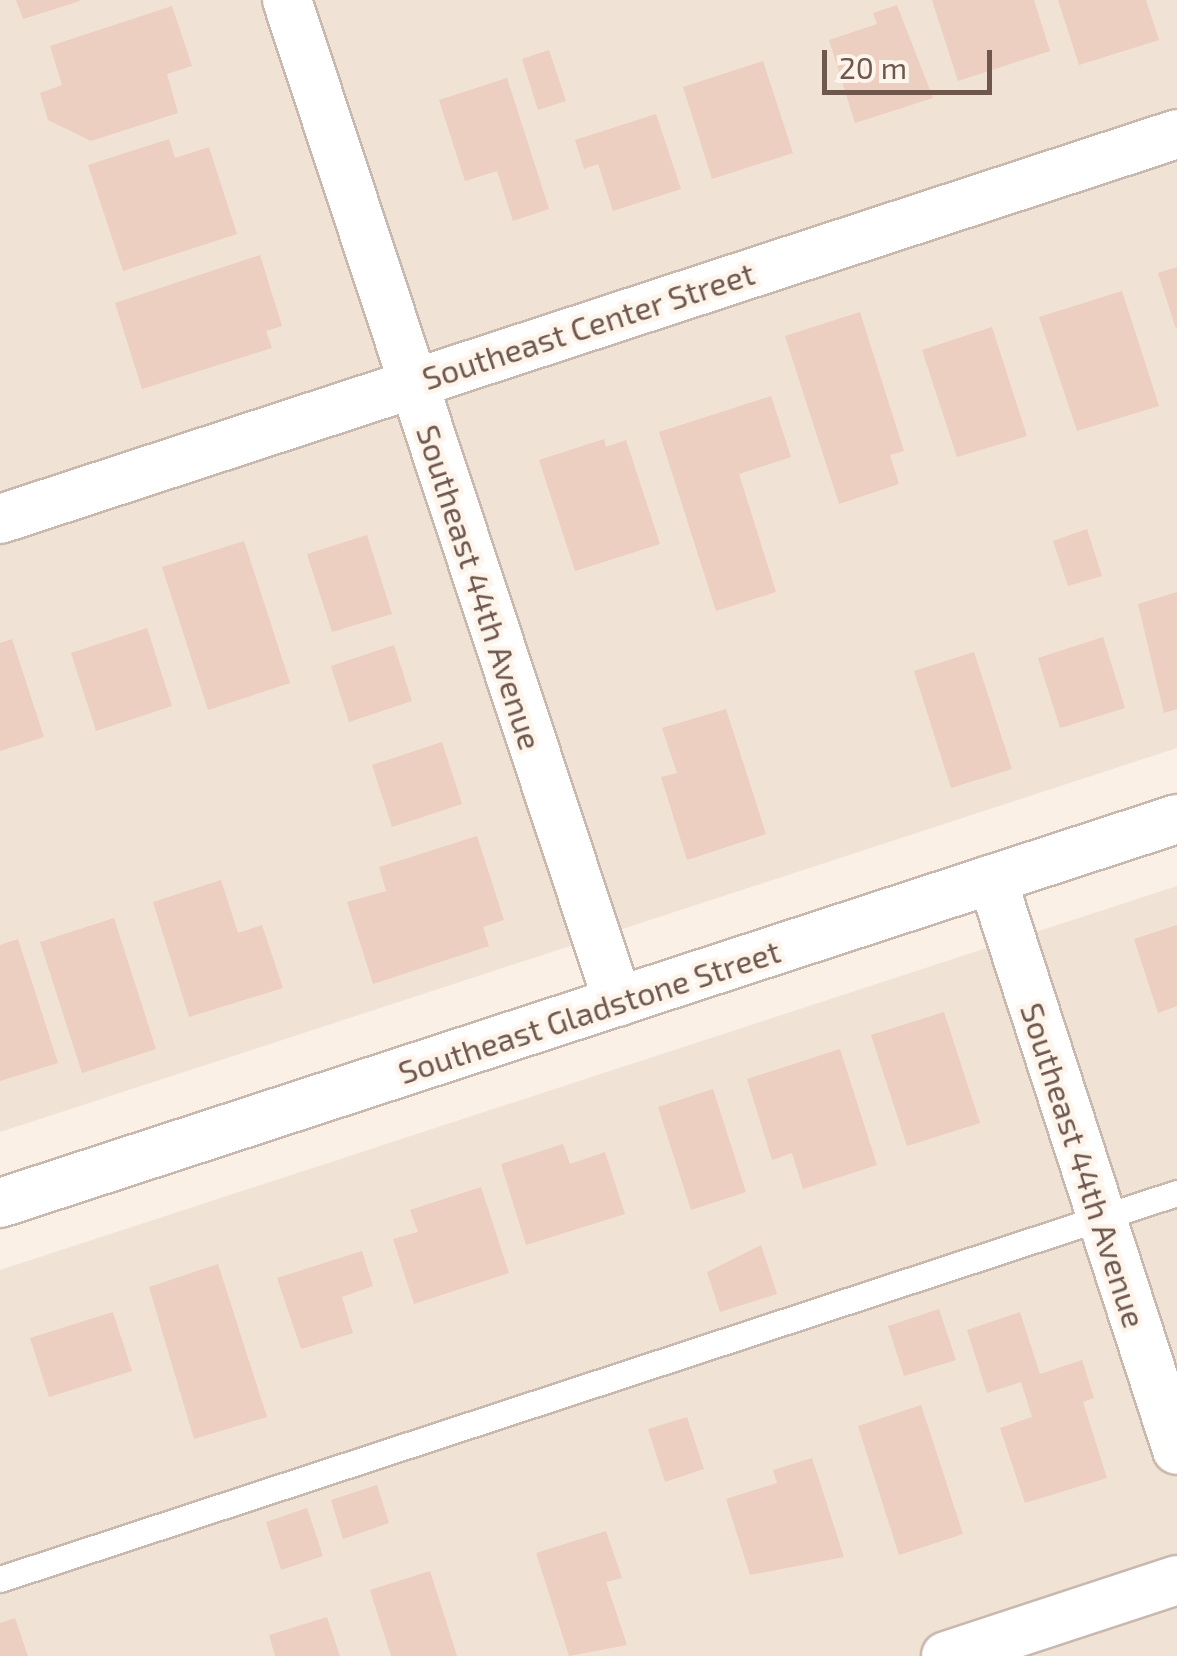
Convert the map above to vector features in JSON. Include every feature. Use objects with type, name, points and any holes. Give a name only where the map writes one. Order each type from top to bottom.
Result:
[{"type":"street","name":"Southeast 44th Avenue","points":[[288,0],[618,1002]]},
{"type":"street","name":"Southeast Center Street","points":[[0,519],[1177,134]]},
{"type":"street","name":"Southeast Gladstone Street","points":[[0,1203],[1177,819]]},
{"type":"street","name":"Southeast 44th Avenue","points":[[992,879],[1177,1450]]},
{"type":"street","points":[[946,1656],[1177,1580]]},
{"type":"lane","points":[[0,1580],[1177,1194]]},
{"type":"shaded area","points":[[0,0],[1177,0],[1177,748],[0,1132]]},
{"type":"shaded area","points":[[1177,886],[1177,1656],[0,1656],[0,1270]]},
{"type":"building","points":[[16,0],[79,0],[80,1],[23,19]]},
{"type":"building","points":[[932,0],[1034,0],[1050,51],[958,81]]},
{"type":"building","points":[[1058,0],[1146,0],[1159,40],[1079,65]]},
{"type":"building","points":[[897,5],[933,98],[855,123],[829,40],[877,24],[873,13]]},
{"type":"building","points":[[172,6],[192,66],[167,74],[178,113],[91,141],[48,120],[40,93],[62,85],[50,46]]},
{"type":"building","points":[[549,50],[566,101],[538,110],[522,59]]},
{"type":"building","points":[[763,61],[793,153],[712,179],[683,87]]},
{"type":"building","points":[[507,78],[549,209],[513,221],[497,171],[465,181],[439,100]]},
{"type":"building","points":[[656,114],[681,189],[613,211],[598,164],[584,169],[575,140]]},
{"type":"building","points":[[169,139],[175,158],[209,147],[237,234],[123,271],[88,165]]},
{"type":"building","points":[[260,255],[282,326],[266,331],[272,348],[142,389],[115,303]]},
{"type":"building","points":[[1177,267],[1177,328],[1176,329],[1158,273]]},
{"type":"building","points":[[1122,291],[1159,406],[1077,431],[1039,317]]},
{"type":"building","points":[[860,312],[904,451],[890,455],[899,484],[839,504],[785,336]]},
{"type":"building","points":[[992,327],[1027,436],[957,457],[922,350]]},
{"type":"building","points":[[771,396],[791,457],[739,474],[776,592],[716,611],[659,432]]},
{"type":"building","points":[[604,439],[606,447],[626,440],[660,544],[575,571],[539,460]]},
{"type":"building","points":[[1087,529],[1102,576],[1068,586],[1053,541]]},
{"type":"building","points":[[367,535],[392,614],[332,632],[307,554]]},
{"type":"building","points":[[244,541],[290,683],[208,710],[162,567]]},
{"type":"building","points":[[1177,592],[1177,709],[1164,713],[1138,604]]},
{"type":"building","points":[[147,628],[172,706],[96,731],[71,653]]},
{"type":"building","points":[[1103,637],[1125,708],[1060,728],[1038,658]]},
{"type":"building","points":[[12,639],[44,737],[0,751],[0,643]]},
{"type":"building","points":[[394,645],[412,701],[349,722],[331,666]]},
{"type":"building","points":[[974,652],[1012,769],[951,788],[914,671]]},
{"type":"building","points":[[726,709],[766,834],[687,860],[661,777],[677,773],[662,728]]},
{"type":"building","points":[[442,742],[462,804],[392,827],[372,765]]},
{"type":"building","points":[[477,836],[504,920],[483,927],[489,946],[373,984],[347,902],[386,891],[379,867]]},
{"type":"building","points":[[221,880],[238,933],[262,925],[283,988],[189,1017],[153,902]]},
{"type":"building","points":[[114,918],[156,1049],[82,1073],[40,942]]},
{"type":"building","points":[[1177,925],[1177,1006],[1158,1013],[1134,939]]},
{"type":"building","points":[[18,939],[58,1063],[0,1081],[0,945]]},
{"type":"building","points":[[944,1012],[980,1123],[907,1146],[871,1035]]},
{"type":"building","points":[[840,1049],[877,1165],[803,1189],[792,1153],[772,1160],[747,1079]]},
{"type":"building","points":[[713,1089],[746,1192],[691,1210],[658,1107]]},
{"type":"building","points":[[563,1144],[570,1164],[605,1152],[625,1214],[526,1245],[501,1164]]},
{"type":"building","points":[[481,1187],[509,1273],[414,1304],[393,1239],[418,1232],[410,1210]]},
{"type":"building","points":[[761,1245],[777,1294],[720,1312],[707,1272]]},
{"type":"building","points":[[362,1251],[373,1286],[342,1297],[353,1333],[301,1349],[277,1278]]},
{"type":"building","points":[[218,1264],[267,1417],[194,1439],[149,1287]]},
{"type":"building","points":[[939,1309],[956,1360],[904,1376],[888,1326]]},
{"type":"building","points":[[113,1312],[132,1371],[49,1397],[30,1338]]},
{"type":"building","points":[[1020,1312],[1040,1374],[1082,1360],[1094,1398],[1083,1402],[1107,1478],[1025,1503],[1000,1428],[1032,1417],[1021,1382],[987,1393],[967,1330]]},
{"type":"building","points":[[921,1405],[963,1534],[899,1555],[858,1426]]},
{"type":"building","points":[[687,1417],[704,1469],[665,1482],[648,1429]]},
{"type":"building","points":[[812,1458],[844,1557],[750,1575],[726,1499],[777,1483],[773,1470]]},
{"type":"building","points":[[377,1485],[389,1523],[343,1539],[331,1500]]},
{"type":"building","points":[[307,1508],[323,1556],[281,1570],[266,1522]]},
{"type":"building","points":[[606,1531],[622,1578],[606,1582],[627,1645],[569,1656],[536,1553]]},
{"type":"building","points":[[430,1571],[457,1656],[391,1656],[370,1590]]},
{"type":"building","points":[[327,1617],[340,1656],[275,1656],[269,1635]]},
{"type":"building","points":[[15,1618],[28,1656],[0,1656],[0,1623]]}]
